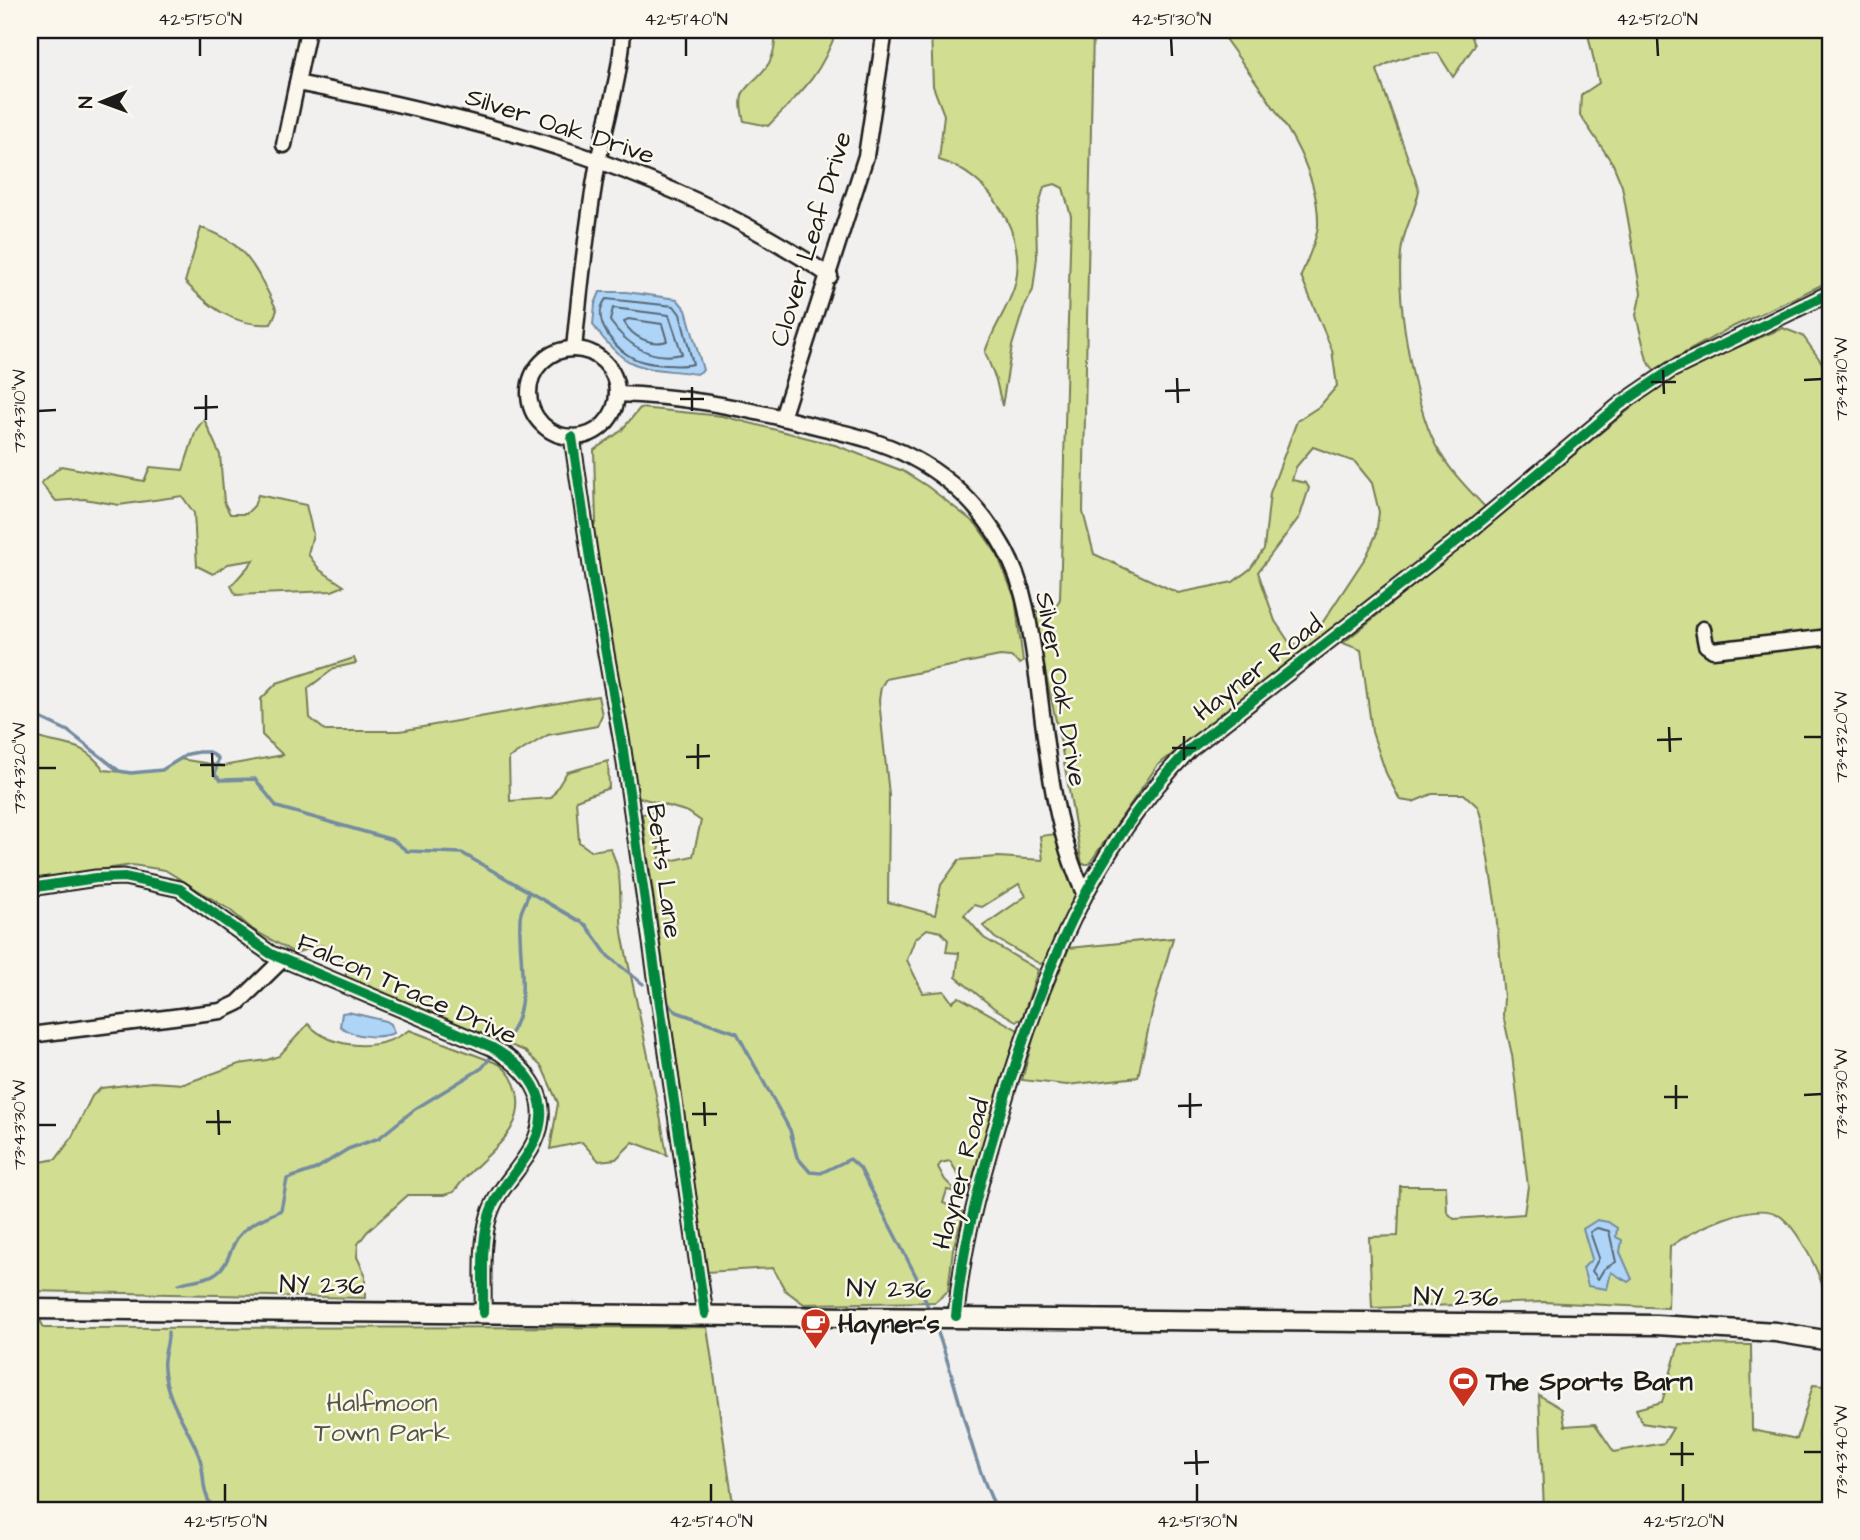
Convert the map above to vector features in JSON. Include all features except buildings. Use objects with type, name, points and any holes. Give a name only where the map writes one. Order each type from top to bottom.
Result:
[{"type":"main road","name":"NY 236","points":[[30,1309],[956,1316],[1656,1325],[1776,1332],[1830,1341]]},
{"type":"street","points":[[284,145],[308,30]]},
{"type":"street","points":[[574,349],[583,249],[599,159],[622,60],[623,30]]},
{"type":"street","name":"Clover Leaf Drive","points":[[782,418],[830,276],[866,156],[885,30]]},
{"type":"street","name":"Silver Oak Drive","points":[[297,83],[420,108],[599,159],[723,211],[756,228],[830,276]]},
{"type":"street","name":"Hayner Road","points":[[956,1316],[960,1269],[973,1205],[1021,1042],[1050,965],[1084,893],[1139,805],[1190,749],[1462,537],[1621,404],[1671,370],[1830,293]]},
{"type":"street","points":[[574,349],[592,353],[611,369],[618,394],[609,419],[599,429],[587,435],[572,437],[549,429],[539,420],[530,395],[536,370],[544,360],[554,353],[574,349]]},
{"type":"street","name":"Silver Oak Drive","points":[[618,394],[680,396],[867,439],[912,457],[961,492],[987,517],[1006,555],[1026,607],[1060,832],[1084,893]]},
{"type":"street","name":"Betts Lane","points":[[572,437],[590,566],[624,755],[705,1314]]},
{"type":"street","points":[[1703,629],[1708,648],[1722,650],[1830,636]]},
{"type":"street","name":"Falcon Trace Drive","points":[[30,888],[96,878],[124,877],[180,889],[247,940],[283,959],[491,1047],[517,1062],[531,1079],[538,1097],[540,1127],[534,1144],[489,1213],[483,1313]]},
{"type":"street","points":[[30,1035],[221,1011],[238,1003],[283,959]]},
{"type":"green space","points":[[776,30],[837,30],[816,72],[768,126],[744,121],[741,100],[743,93],[769,63],[774,51]]},
{"type":"green space","points":[[931,30],[1093,30],[1083,512],[1094,554],[1178,593],[1233,582],[1250,569],[1264,549],[1270,493],[1297,421],[1320,406],[1337,386],[1332,350],[1301,276],[1314,244],[1318,225],[1316,199],[1309,173],[1283,122],[1219,30],[1469,30],[1475,45],[1453,77],[1438,53],[1406,57],[1377,70],[1419,190],[1403,241],[1400,261],[1403,315],[1413,375],[1436,446],[1465,486],[1486,508],[1157,766],[1089,864],[1082,864],[1060,739],[1032,613],[1036,611],[1049,619],[1060,599],[1071,216],[1063,188],[1055,184],[1044,187],[1036,216],[1037,257],[1033,290],[1023,310],[1012,346],[1002,406],[985,352],[1014,288],[1016,248],[1010,228],[989,193],[957,167],[939,160],[944,115],[933,86]],"holes":[[[1313,447],[1355,462],[1372,483],[1379,512],[1376,535],[1367,555],[1315,634],[1300,645],[1289,642],[1275,621],[1258,572],[1300,516],[1309,488],[1306,483],[1292,480],[1296,467]]]},
{"type":"green space","points":[[1587,30],[1638,30],[1646,36],[1665,36],[1682,30],[1830,30],[1830,281],[1728,329],[1654,370],[1647,360],[1636,315],[1641,293],[1622,186],[1613,164],[1580,115],[1581,95],[1599,83]]},
{"type":"green space","points":[[201,228],[229,241],[248,259],[277,310],[271,324],[234,319],[213,307],[185,282]]},
{"type":"green space","points":[[1783,328],[1803,336],[1830,374],[1830,1325],[1825,1324],[1825,1300],[1819,1277],[1794,1231],[1780,1216],[1756,1211],[1707,1225],[1670,1247],[1668,1308],[1543,1302],[1372,1308],[1369,1237],[1398,1236],[1400,1186],[1446,1186],[1447,1212],[1454,1219],[1524,1214],[1528,1186],[1512,1055],[1503,1015],[1504,998],[1495,902],[1478,807],[1464,794],[1432,794],[1413,802],[1400,800],[1386,773],[1372,732],[1361,650],[1343,643],[1652,391],[1691,366]]},
{"type":"green space","points":[[640,408],[722,416],[835,445],[903,471],[976,524],[997,554],[1015,598],[1023,662],[1020,664],[1011,657],[1000,656],[886,679],[881,687],[879,700],[889,795],[888,902],[935,915],[941,885],[959,860],[998,857],[1043,860],[1040,836],[1056,834],[1075,885],[1073,904],[1065,924],[1045,962],[1040,964],[995,938],[983,926],[1026,896],[1019,884],[982,907],[974,905],[964,915],[984,938],[1038,970],[1022,1019],[1016,1021],[994,1008],[956,977],[959,953],[946,952],[948,940],[941,932],[927,929],[915,939],[907,960],[923,993],[944,991],[952,1002],[959,997],[1018,1030],[970,1187],[967,1189],[950,1161],[941,1163],[938,1167],[945,1180],[957,1192],[947,1190],[943,1203],[964,1212],[953,1249],[948,1291],[935,1302],[804,1304],[785,1290],[773,1268],[706,1272],[642,814],[654,812],[661,863],[693,856],[701,821],[688,812],[638,797],[590,534],[596,521],[594,450],[621,431]]},
{"type":"green space","points":[[204,419],[220,455],[224,502],[230,514],[246,514],[254,506],[258,495],[306,505],[313,534],[308,554],[320,570],[344,586],[332,591],[236,595],[231,586],[254,560],[228,564],[213,574],[197,566],[194,513],[182,496],[119,505],[84,499],[56,501],[41,483],[61,466],[144,481],[150,467],[183,470],[196,430]]},
{"type":"green space","points":[[354,658],[356,663],[335,668],[308,688],[310,718],[326,731],[400,731],[598,696],[602,715],[597,726],[548,735],[509,758],[510,801],[551,798],[567,772],[608,761],[609,788],[576,800],[579,842],[591,851],[610,848],[615,859],[620,882],[623,938],[667,1155],[633,1142],[616,1159],[599,1161],[582,1142],[550,1149],[558,1103],[542,1067],[525,1051],[345,978],[348,965],[322,945],[295,953],[252,929],[230,910],[165,870],[132,865],[30,880],[30,735],[79,748],[96,760],[104,770],[131,773],[162,770],[180,759],[223,766],[283,755],[262,735],[261,699],[277,683]]},
{"type":"green space","points":[[1173,938],[1152,1012],[1138,1077],[1067,1085],[1022,1080],[1037,1024],[1069,948]]},
{"type":"green space","points":[[308,1024],[330,1039],[357,1045],[384,1042],[409,1030],[499,1064],[511,1077],[517,1093],[516,1119],[507,1135],[454,1192],[444,1195],[408,1195],[367,1232],[358,1244],[357,1257],[365,1274],[365,1298],[30,1291],[30,1164],[56,1159],[71,1139],[92,1096],[101,1088],[152,1082],[184,1084],[239,1064],[279,1056]]},
{"type":"green space","name":"Halfmoon Town Park","points":[[30,1320],[40,1320],[44,1328],[707,1327],[734,1510],[30,1510]]},
{"type":"green space","points":[[1679,1344],[1751,1345],[1752,1430],[1797,1439],[1813,1385],[1824,1386],[1818,1435],[1830,1474],[1830,1510],[1544,1510],[1539,1395],[1562,1409],[1565,1426],[1595,1424],[1614,1452],[1664,1443],[1673,1428],[1642,1423],[1636,1409],[1662,1402]]},
{"type":"water","points":[[600,292],[626,292],[677,299],[686,310],[703,370],[697,374],[649,368],[617,353],[593,325],[595,304]]},
{"type":"water","points":[[342,1013],[386,1021],[391,1024],[394,1033],[373,1036],[351,1033],[340,1026]]},
{"type":"water","points":[[1597,1220],[1608,1222],[1617,1228],[1616,1237],[1622,1240],[1620,1252],[1632,1279],[1628,1282],[1611,1272],[1607,1289],[1588,1286],[1583,1268],[1592,1259],[1583,1229]]},
{"type":"waterway","points":[[30,713],[68,731],[119,771],[131,773],[162,770],[188,754],[209,752],[218,758],[215,775],[221,780],[255,779],[277,807],[393,840],[407,851],[462,853],[586,925],[608,956],[643,984]]},
{"type":"waterway","points":[[503,1044],[513,1030],[521,1000],[520,919],[528,893]]},
{"type":"waterway","points":[[668,1004],[677,1012],[737,1033],[790,1130],[797,1157],[810,1172],[821,1173],[850,1159],[860,1168],[916,1276],[928,1307]]},
{"type":"waterway","points":[[179,1284],[207,1277],[221,1269],[244,1231],[281,1210],[287,1179],[316,1169],[348,1149],[379,1138],[415,1109],[482,1068],[491,1057]]},
{"type":"waterway","points":[[935,1325],[978,1466],[997,1510]]},
{"type":"waterway","points":[[168,1332],[164,1364],[166,1382],[200,1459],[205,1491],[214,1510]]},
{"type":"cycle path","points":[[956,1316],[967,1239],[979,1189],[1032,1015],[1072,919],[1096,874],[1155,788],[1190,749],[1462,537],[1621,404],[1671,370],[1830,293]]},
{"type":"cycle path","points":[[572,437],[594,586],[622,743],[705,1314]]},
{"type":"cycle path","points":[[30,888],[96,878],[124,877],[180,889],[271,954],[491,1047],[516,1064],[534,1086],[539,1099],[540,1127],[529,1152],[498,1196],[489,1216],[483,1252],[483,1313]]},
{"type":"place","name":"Hayner's","points":[[815,1351]]},
{"type":"place","name":"The Sports Barn","points":[[1463,1409]]}]
